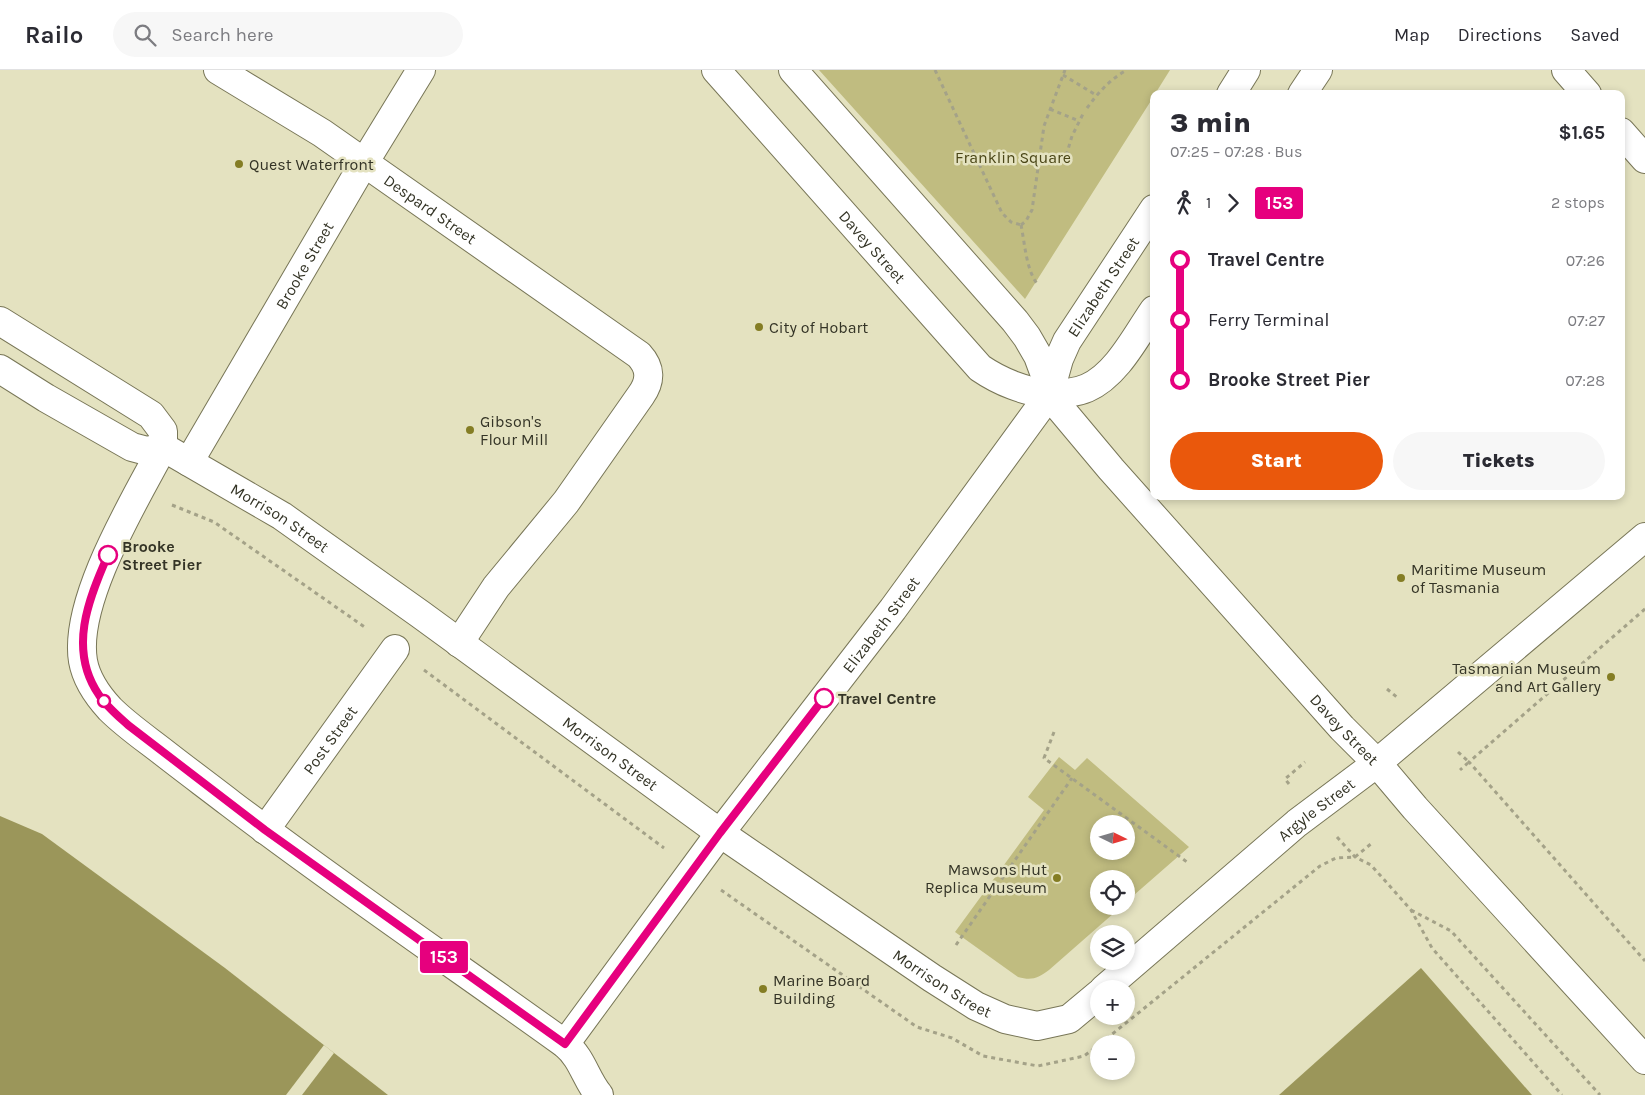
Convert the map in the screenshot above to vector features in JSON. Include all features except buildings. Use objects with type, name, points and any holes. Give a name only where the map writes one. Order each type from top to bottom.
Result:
[{"type":"main road","name":"Despard Street","points":[[218,70],[322,133],[638,355],[648,367],[649,377],[645,389],[566,502],[496,586],[459,643]]},
{"type":"main road","name":"Brooke Street","points":[[189,462],[364,163],[421,70]]},
{"type":"main road","name":"Davey Street","points":[[716,70],[980,368],[996,379],[1012,386],[1049,395]]},
{"type":"main road","name":"Davey Street","points":[[793,70],[1014,320],[1038,356],[1045,375],[1049,395],[1111,469],[1342,728],[1377,763],[1415,808],[1645,1060]]},
{"type":"main road","points":[[1233,90],[1246,70]]},
{"type":"main road","points":[[1305,90],[1318,70]]},
{"type":"main road","points":[[1566,70],[1584,90]]},
{"type":"main road","points":[[1625,136],[1645,159]]},
{"type":"main road","name":"Elizabeth Street","points":[[565,1044],[720,833],[893,609],[1049,395],[1059,358],[1067,341],[1150,216]]},
{"type":"main road","points":[[1049,395],[1068,393],[1086,388],[1102,379],[1116,365],[1150,316]]},
{"type":"main road","points":[[0,321],[150,416],[163,430],[163,447],[96,581],[85,621],[82,640],[83,662],[90,680],[99,695],[128,725],[265,830],[565,1044],[578,1058],[586,1088]]},
{"type":"main road","points":[[0,369],[46,398],[132,447],[147,451],[163,447]]},
{"type":"main road","name":"Morrison Street","points":[[163,447],[282,516],[420,614],[720,833],[976,1006],[1005,1019],[1037,1026],[1069,1019],[1090,1002]]},
{"type":"main road","name":"Argyle Street","points":[[1114,980],[1297,823],[1377,763],[1645,536]]},
{"type":"main road","name":"Post Street","points":[[265,830],[395,649]]},
{"type":"path","points":[[935,70],[1002,213],[1011,222],[1022,225]]},
{"type":"path","points":[[1022,225],[1032,210],[1040,142],[1049,108],[1065,70]]},
{"type":"path","points":[[1087,108],[1096,96],[1126,70]]},
{"type":"path","points":[[1063,74],[1096,96]]},
{"type":"path","points":[[1049,108],[1079,121]]},
{"type":"path","points":[[1064,163],[1072,136],[1083,114]]},
{"type":"path","points":[[1022,225],[1030,271],[1038,284]]},
{"type":"path","points":[[1460,770],[1645,609]]},
{"type":"path","points":[[1387,689],[1398,698]]},
{"type":"path","points":[[1054,732],[1044,758],[1187,862]]},
{"type":"path","points":[[1458,752],[1469,762],[1645,961]]},
{"type":"path","points":[[1294,789],[1285,779],[1304,762]]},
{"type":"path","points":[[956,945],[1072,778]]},
{"type":"path","points":[[1335,835],[1355,857],[1371,865],[1411,910],[1432,948],[1562,1095]]},
{"type":"path","points":[[1111,1035],[1320,866],[1336,858],[1355,857],[1372,843]]},
{"type":"path","points":[[1411,910],[1451,931],[1600,1095]]},
{"type":"path","points":[[751,912],[917,1027]]},
{"type":"green space","name":"Franklin Square","points":[[819,70],[1170,70],[1158,90],[1150,90],[1150,102],[1025,299]]},
{"type":"green space","points":[[1059,757],[1075,770],[1087,758],[1189,847],[1135,894],[1135,870],[1090,870],[1090,915],[1112,915],[1100,925],[1090,925],[1090,934],[1049,970],[1038,977],[1027,979],[1018,977],[955,932],[1044,810],[1028,797]]},
{"type":"shaded area","points":[[0,816],[42,834],[225,968],[388,1095],[0,1095]]},
{"type":"shaded area","points":[[1421,968],[1532,1095],[1279,1095]]},
{"type":"pier","points":[[324,1045],[334,1053],[302,1095],[286,1095]]},
{"type":"bus line","name":"153","points":[[108,555],[96,581],[82,640],[83,662],[90,680],[109,708],[128,725],[265,830],[565,1044],[720,833],[824,698]]},
{"type":"place","name":"Quest Waterfront","points":[[239,164]]},
{"type":"place","name":"City of Hobart","points":[[759,327]]},
{"type":"place","name":"Gibson's Flour Mill","points":[[470,430]]},
{"type":"place","name":"Brooke Street Pier","points":[[108,555]]},
{"type":"place","name":"Maritime Museum of Tasmania","points":[[1401,578]]},
{"type":"place","name":"Tasmanian Museum and Art Gallery","points":[[1611,677]]},
{"type":"place","name":"Travel Centre","points":[[824,698]]},
{"type":"place","name":"Mawsons Hut Replica Museum","points":[[1057,878]]},
{"type":"place","name":"Marine Board Building","points":[[763,989]]}]
